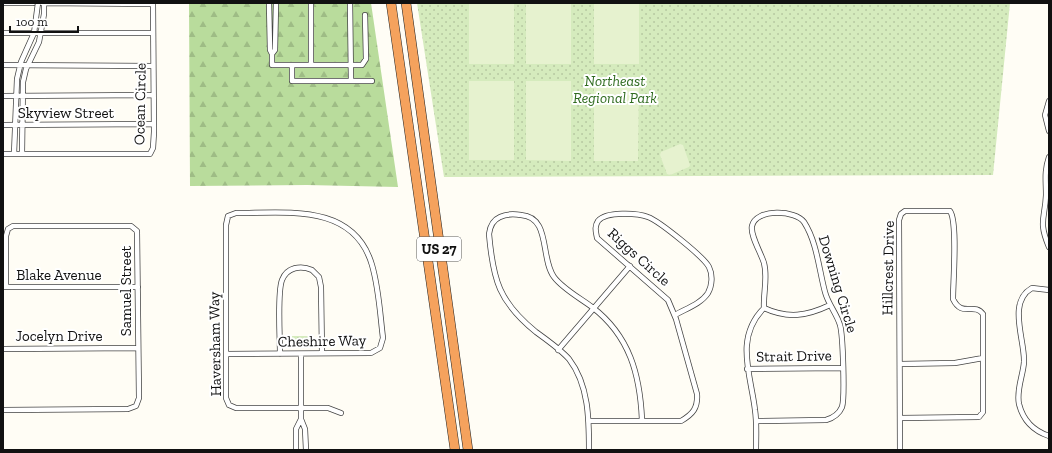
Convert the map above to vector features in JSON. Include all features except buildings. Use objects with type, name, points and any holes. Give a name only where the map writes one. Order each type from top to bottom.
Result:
[{"type":"highway","name":"US 27","points":[[391,3],[455,450]]},
{"type":"highway","points":[[401,3],[407,15]]},
{"type":"highway","name":"US 27","points":[[406,3],[431,195],[468,450]]},
{"type":"highway","points":[[406,109],[411,122],[423,186],[427,193],[431,195]]},
{"type":"street","points":[[3,3],[33,3]]},
{"type":"street","points":[[14,154],[17,79],[34,33],[39,3],[153,3]]},
{"type":"street","points":[[22,154],[23,82],[41,33],[44,3]]},
{"type":"street","name":"Ocean Circle","points":[[3,154],[150,154],[153,148],[154,124],[153,3]]},
{"type":"street","points":[[269,3],[270,50],[272,54],[272,65],[362,65],[366,59],[365,15]]},
{"type":"street","points":[[272,54],[275,50],[276,3]]},
{"type":"street","points":[[311,3],[311,65]]},
{"type":"street","points":[[350,3],[351,81]]},
{"type":"street","points":[[269,18],[276,17]]},
{"type":"street","points":[[3,34],[153,33]]},
{"type":"street","points":[[3,65],[153,66]]},
{"type":"street","points":[[292,65],[292,81],[372,81]]},
{"type":"street","points":[[3,96],[153,95]]},
{"type":"street","points":[[1049,101],[1045,115],[1049,131]]},
{"type":"street","name":"Skyview Street","points":[[3,125],[154,124]]},
{"type":"street","points":[[1049,157],[1044,173],[1047,187],[1042,226],[1049,247]]},
{"type":"street","points":[[1044,209],[1049,212]]},
{"type":"street","name":"Hillcrest Drive","points":[[900,418],[981,416],[984,410],[982,313],[977,310],[960,309],[956,306],[953,299],[953,215],[950,211],[905,211],[901,214],[899,220],[900,450]]},
{"type":"street","name":"Cheshire Way","points":[[226,354],[371,354],[378,351],[382,345],[383,338],[374,275],[370,258],[363,246],[343,226],[317,214],[236,213],[228,216]]},
{"type":"street","name":"Riggs Circle","points":[[590,421],[681,421],[692,415],[698,404],[698,394],[675,315],[664,295],[597,238],[595,229],[599,220],[607,215],[634,214],[648,217],[657,221],[704,261],[712,275],[711,287],[701,300],[675,315]]},
{"type":"street","name":"Downing Circle","points":[[756,420],[824,420],[835,416],[841,408],[843,400],[842,331],[838,318],[825,294],[810,235],[804,222],[792,214],[768,214],[756,219],[752,229],[762,256],[765,271],[764,308],[760,312],[748,338],[746,354],[747,369],[756,420],[756,450]]},
{"type":"street","points":[[589,450],[590,421],[586,399],[579,378],[569,359],[525,323],[509,306],[498,287],[489,234],[493,222],[504,216],[519,215],[531,217],[541,228],[546,261],[553,275],[560,283],[594,308],[616,332],[633,363],[640,391],[642,420]]},
{"type":"street","name":"Haversham Way","points":[[228,216],[226,224],[226,398],[229,405],[236,408],[328,408],[340,413]]},
{"type":"street","name":"Samuel Street","points":[[3,410],[133,408],[138,404],[137,231],[131,226],[10,228],[6,236],[4,287]]},
{"type":"street","points":[[558,350],[630,266]]},
{"type":"street","points":[[280,354],[281,282],[290,270],[298,267],[312,270],[321,282],[322,354]]},
{"type":"street","name":"Blake Avenue","points":[[4,287],[138,287]]},
{"type":"street","points":[[1049,290],[1032,288],[1023,295],[1020,303],[1019,329],[1024,360],[1018,396],[1022,412],[1030,425],[1041,433],[1049,436]]},
{"type":"street","points":[[764,308],[780,314],[796,316],[816,312],[830,305]]},
{"type":"street","name":"Jocelyn Drive","points":[[3,349],[138,348]]},
{"type":"street","points":[[301,354],[301,419],[305,429],[306,450]]},
{"type":"street","points":[[900,364],[943,364],[983,358]]},
{"type":"street","name":"Strait Drive","points":[[747,369],[842,368]]},
{"type":"street","points":[[296,450],[296,429],[301,419]]},
{"type":"green space","points":[[189,3],[371,3],[398,187],[307,185],[190,186]]},
{"type":"green space","name":"Northeast Regional Park","points":[[417,3],[1010,3],[993,175],[444,177]]},
{"type":"green space","points":[[469,3],[514,3],[514,64],[469,64]]},
{"type":"green space","points":[[526,3],[571,3],[571,64],[526,64]]},
{"type":"green space","points":[[594,3],[639,3],[639,64],[594,64]]},
{"type":"green space","points":[[469,81],[514,81],[514,160],[469,160]]},
{"type":"green space","points":[[526,81],[571,81],[571,161],[526,160]]},
{"type":"green space","points":[[594,82],[639,82],[638,161],[594,161]]},
{"type":"green space","points":[[680,144],[683,145],[690,165],[689,167],[670,175],[667,174],[660,155],[661,152]]},
{"type":"green space","points":[[292,336],[311,336],[311,346],[292,346]]}]
